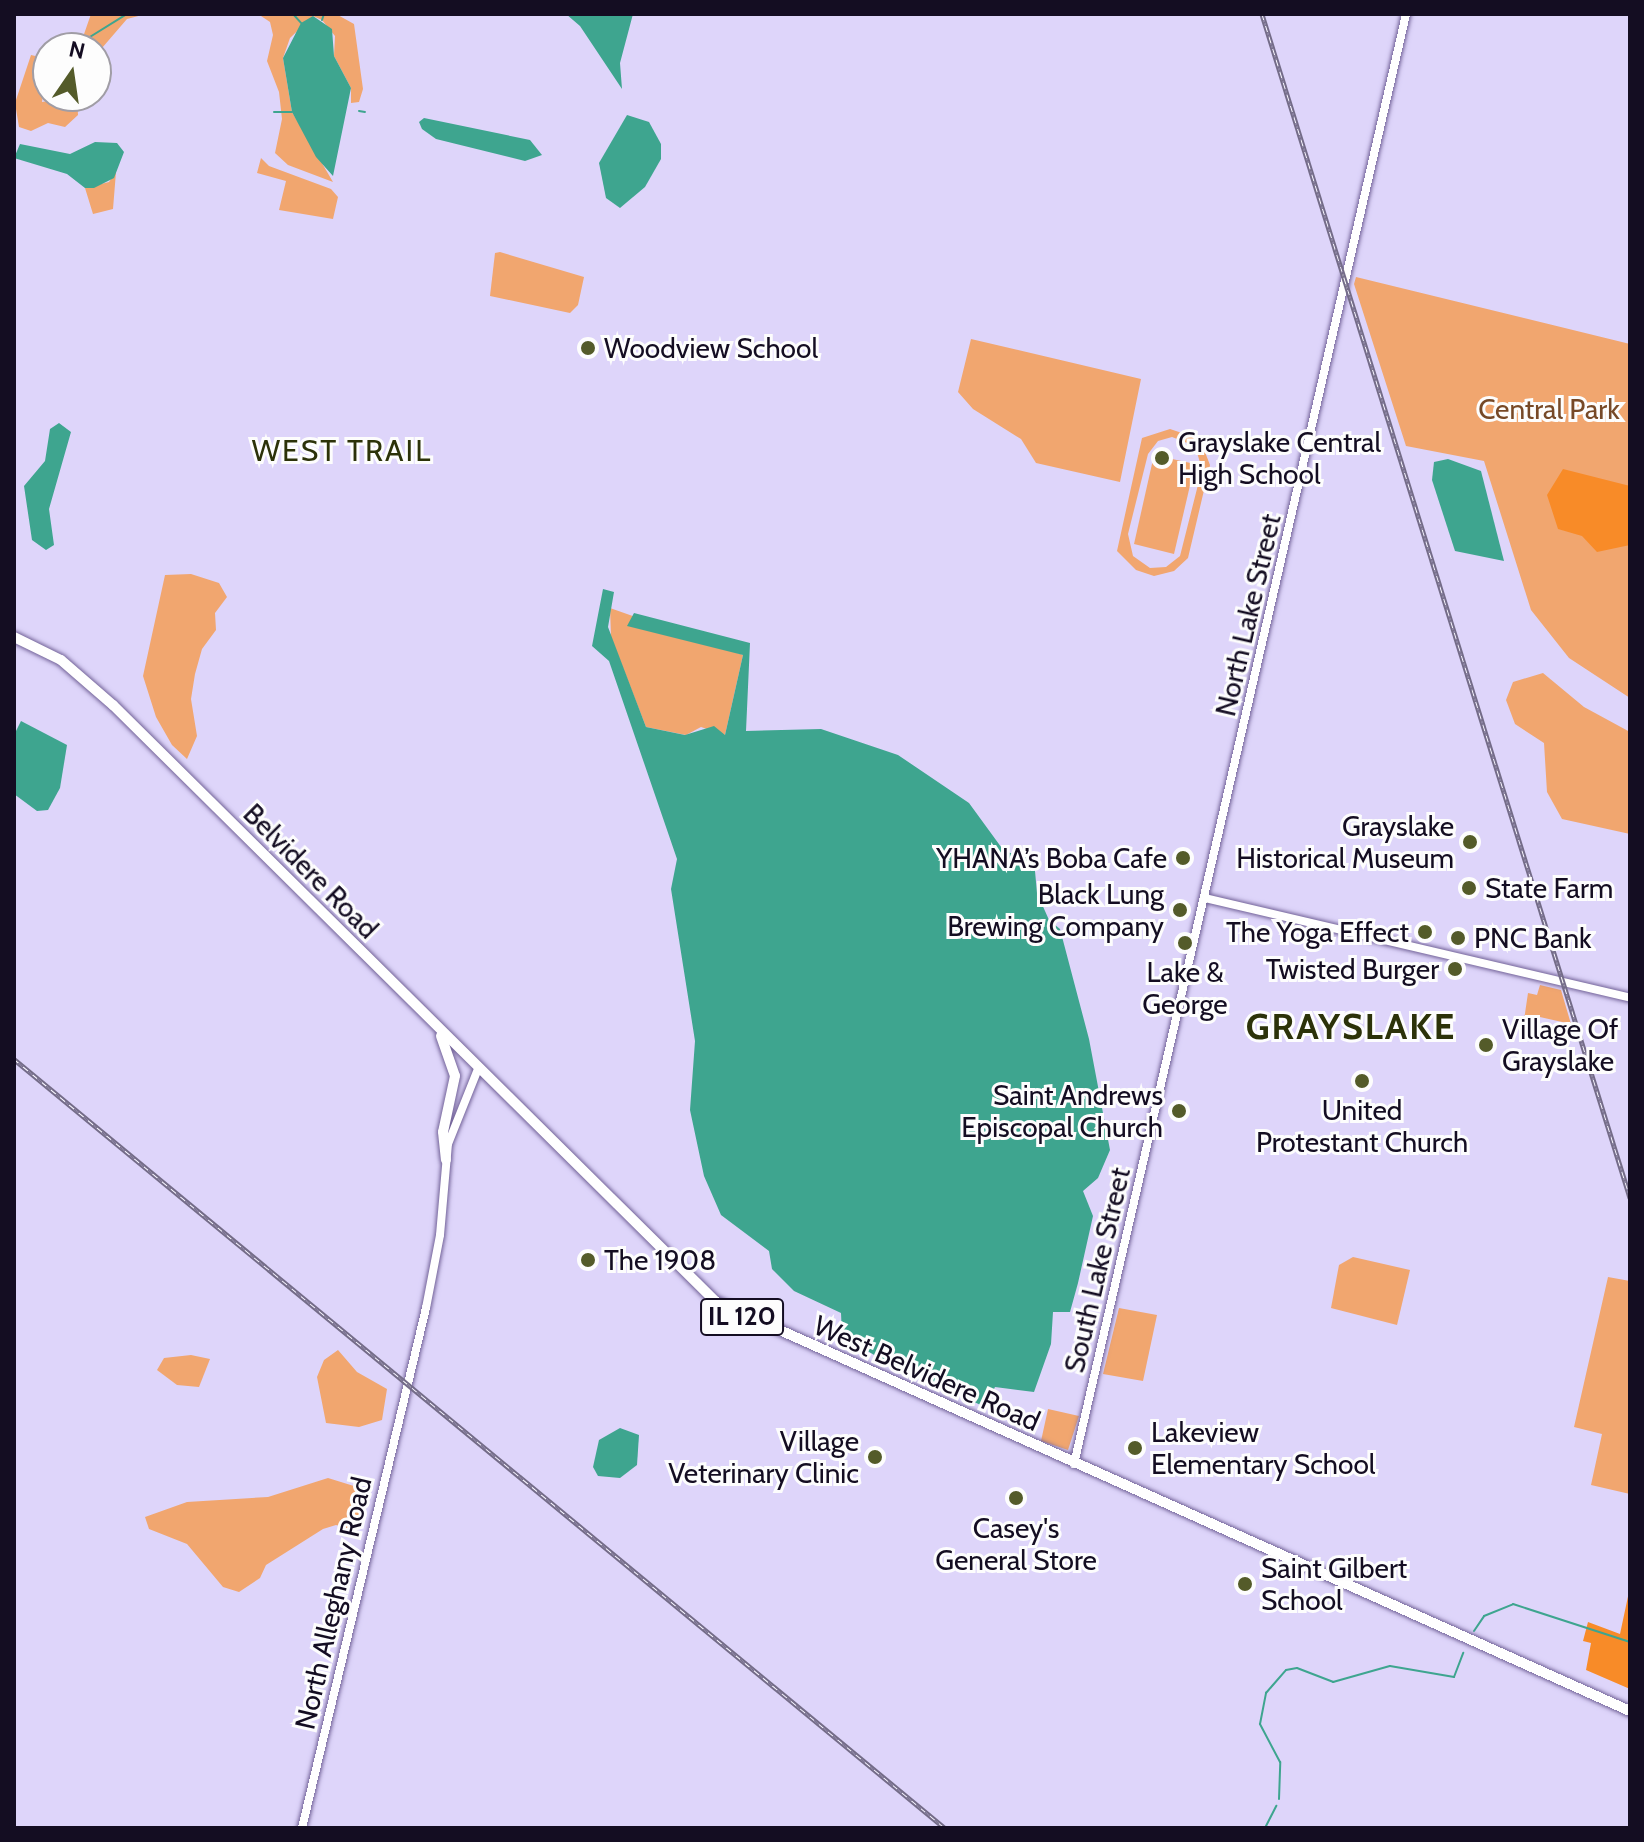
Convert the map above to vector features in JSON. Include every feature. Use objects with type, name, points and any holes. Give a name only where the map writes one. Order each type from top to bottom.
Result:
[{"type":"main road","name":"Belvidere Road","points":[[14,637],[61,660],[113,705],[478,1069]]},
{"type":"main road","points":[[439,1030],[455,1076],[443,1132],[446,1160]]},
{"type":"main road","name":"West Belvidere Road","points":[[478,1069],[715,1301],[1074,1464]]},
{"type":"main road","name":"IL 120","points":[[1074,1464],[1630,1711]]},
{"type":"street","name":"North Lake Street","points":[[1205,898],[1406,14]]},
{"type":"street","points":[[1205,898],[1630,998]]},
{"type":"street","name":"South Lake Street","points":[[1074,1464],[1205,898]]},
{"type":"street","name":"North Alleghany Road","points":[[302,1828],[438,1253],[446,1160],[457,1114],[478,1069]]},
{"type":"green space","points":[[91,14],[146,14],[127,19],[112,36],[112,32],[85,32]]},
{"type":"green space","points":[[258,14],[336,14],[354,24],[363,89],[359,102],[351,103],[351,88],[334,56],[335,36],[322,20],[313,16],[290,38],[283,58],[292,112],[333,182],[288,165],[275,153],[282,119],[279,92],[267,61],[273,35],[270,22]]},
{"type":"green space","points":[[31,55],[32,112],[78,112],[78,115],[65,127],[48,123],[31,131],[19,127],[15,103]]},
{"type":"green space","points":[[261,158],[269,166],[331,189],[338,197],[333,219],[279,210],[286,181],[257,173]]},
{"type":"green space","points":[[116,172],[113,209],[93,214],[85,188],[109,182]]},
{"type":"green space","points":[[495,253],[584,277],[578,305],[570,313],[490,296]]},
{"type":"green space","name":"Central Park","points":[[1356,277],[1630,344],[1630,698],[1569,658],[1531,610],[1484,461],[1406,446],[1354,284]]},
{"type":"green space","points":[[971,339],[1141,379],[1120,482],[1036,463],[1021,439],[973,409],[958,392]]},
{"type":"green space","points":[[1170,429],[1200,439],[1210,465],[1188,558],[1174,571],[1154,576],[1136,570],[1117,551],[1142,438]],"holes":[[[1172,437],[1195,446],[1202,469],[1180,556],[1166,567],[1150,568],[1133,556],[1128,534],[1148,454],[1158,441]]]},
{"type":"green space","points":[[1154,455],[1195,464],[1174,554],[1134,544]]},
{"type":"green space","points":[[191,574],[219,583],[227,597],[215,613],[216,630],[202,649],[195,674],[191,699],[197,736],[187,759],[172,745],[156,717],[143,676],[165,575]]},
{"type":"green space","points":[[610,608],[743,655],[725,735],[701,727],[686,735],[646,727],[611,637]]},
{"type":"green space","points":[[1543,673],[1584,707],[1630,732],[1630,834],[1562,819],[1547,792],[1544,743],[1515,724],[1506,700],[1513,682]]},
{"type":"green space","points":[[1540,985],[1561,990],[1571,1024],[1531,1015],[1524,1020],[1528,993],[1537,995]]},
{"type":"green space","points":[[1353,1257],[1410,1270],[1397,1325],[1331,1308],[1339,1265]]},
{"type":"green space","points":[[1608,1277],[1630,1281],[1630,1494],[1591,1485],[1602,1434],[1574,1427]]},
{"type":"green space","points":[[1119,1308],[1157,1315],[1143,1381],[1103,1374]]},
{"type":"green space","points":[[338,1350],[357,1372],[387,1389],[382,1420],[359,1427],[326,1423],[317,1377],[324,1360]]},
{"type":"green space","points":[[191,1355],[210,1359],[199,1387],[177,1385],[157,1370],[164,1358]]},
{"type":"green space","points":[[1048,1409],[1079,1416],[1068,1450],[1041,1441]]},
{"type":"green space","points":[[328,1478],[370,1491],[357,1531],[336,1525],[323,1529],[266,1565],[260,1578],[239,1592],[223,1587],[187,1544],[149,1529],[145,1517],[187,1502],[268,1497]]},
{"type":"shaded area","points":[[566,14],[633,14],[620,63],[622,89],[580,26]]},
{"type":"shaded area","points":[[313,16],[332,29],[334,56],[351,88],[333,176],[316,157],[292,112],[283,58],[301,23]]},
{"type":"shaded area","points":[[627,115],[649,122],[661,144],[661,159],[645,187],[620,208],[606,198],[599,163]]},
{"type":"shaded area","points":[[424,118],[530,140],[542,155],[525,161],[436,139],[422,129],[419,122]]},
{"type":"shaded area","points":[[95,142],[117,143],[124,152],[114,178],[94,188],[85,188],[67,174],[14,158],[20,144],[70,154]]},
{"type":"shaded area","points":[[59,423],[71,432],[49,509],[54,545],[46,550],[32,540],[24,486],[45,461],[50,429]]},
{"type":"shaded area","points":[[1448,459],[1481,471],[1504,561],[1455,551],[1432,480],[1434,462]]},
{"type":"shaded area","points":[[1563,469],[1630,486],[1630,545],[1597,552],[1582,536],[1558,529],[1547,495]]},
{"type":"shaded area","points":[[603,589],[614,592],[608,627],[646,727],[685,735],[714,726],[725,735],[743,655],[627,626],[634,613],[750,643],[746,731],[821,729],[898,755],[969,803],[1004,851],[1034,860],[1037,893],[1049,920],[1060,929],[1089,1039],[1110,1150],[1098,1178],[1083,1191],[1093,1216],[1078,1283],[1070,1312],[1053,1312],[1051,1344],[1034,1392],[995,1387],[985,1407],[881,1359],[842,1336],[841,1313],[794,1291],[772,1269],[769,1251],[721,1215],[704,1176],[690,1110],[695,1041],[671,889],[677,859],[609,661],[592,646]]},
{"type":"shaded area","points":[[21,721],[67,745],[60,788],[48,810],[37,811],[14,794],[14,735]]},
{"type":"shaded area","points":[[620,1428],[639,1435],[637,1465],[620,1478],[598,1476],[593,1467],[599,1440]]},
{"type":"shaded area","points":[[1630,1587],[1630,1689],[1586,1670],[1591,1643],[1583,1641],[1588,1622],[1620,1634]]},
{"type":"waterway","points":[[98,32],[127,14]]},
{"type":"waterway","points":[[293,14],[301,23]]},
{"type":"waterway","points":[[322,20],[324,14]]},
{"type":"waterway","points":[[359,111],[365,112]]},
{"type":"waterway","points":[[274,112],[292,112]]},
{"type":"waterway","points":[[1474,1631],[1484,1616],[1513,1604],[1630,1642]]},
{"type":"waterway","points":[[1279,1799],[1280,1762],[1260,1724],[1266,1693],[1286,1670],[1297,1668],[1333,1682],[1390,1666],[1454,1677],[1463,1653]]},
{"type":"waterway","points":[[1265,1828],[1276,1806]]},
{"type":"railway","points":[[1262,14],[1630,1198]]},
{"type":"railway","points":[[14,1059],[945,1828]]},
{"type":"place","name":"Woodview School","points":[[588,348]]},
{"type":"place","name":"Grayslake Central High School","points":[[1162,458]]},
{"type":"place","name":"Grayslake Historical Museum","points":[[1470,842]]},
{"type":"place","name":"YHANA’s Boba Cafe","points":[[1183,858]]},
{"type":"place","name":"State Farm","points":[[1469,888]]},
{"type":"place","name":"Black Lung Brewing Company","points":[[1180,910]]},
{"type":"place","name":"The Yoga Effect","points":[[1425,932]]},
{"type":"place","name":"PNC Bank","points":[[1458,938]]},
{"type":"place","name":"Lake & George","points":[[1185,943]]},
{"type":"place","name":"Twisted Burger","points":[[1455,969]]},
{"type":"place","name":"Village Of Grayslake","points":[[1486,1045]]},
{"type":"place","name":"United Protestant Church","points":[[1362,1081]]},
{"type":"place","name":"Saint Andrews Episcopal Church","points":[[1179,1111]]},
{"type":"place","name":"The 1908","points":[[588,1260]]},
{"type":"place","name":"Lakeview Elementary School","points":[[1135,1448]]},
{"type":"place","name":"Village Veterinary Clinic","points":[[875,1457]]},
{"type":"place","name":"Casey's General Store","points":[[1016,1498]]},
{"type":"place","name":"Saint Gilbert School","points":[[1245,1584]]},
{"type":"district","name":"WEST TRAIL","points":[[342,451]]},
{"type":"district","name":"GRAYSLAKE","points":[[1351,1027]]}]
